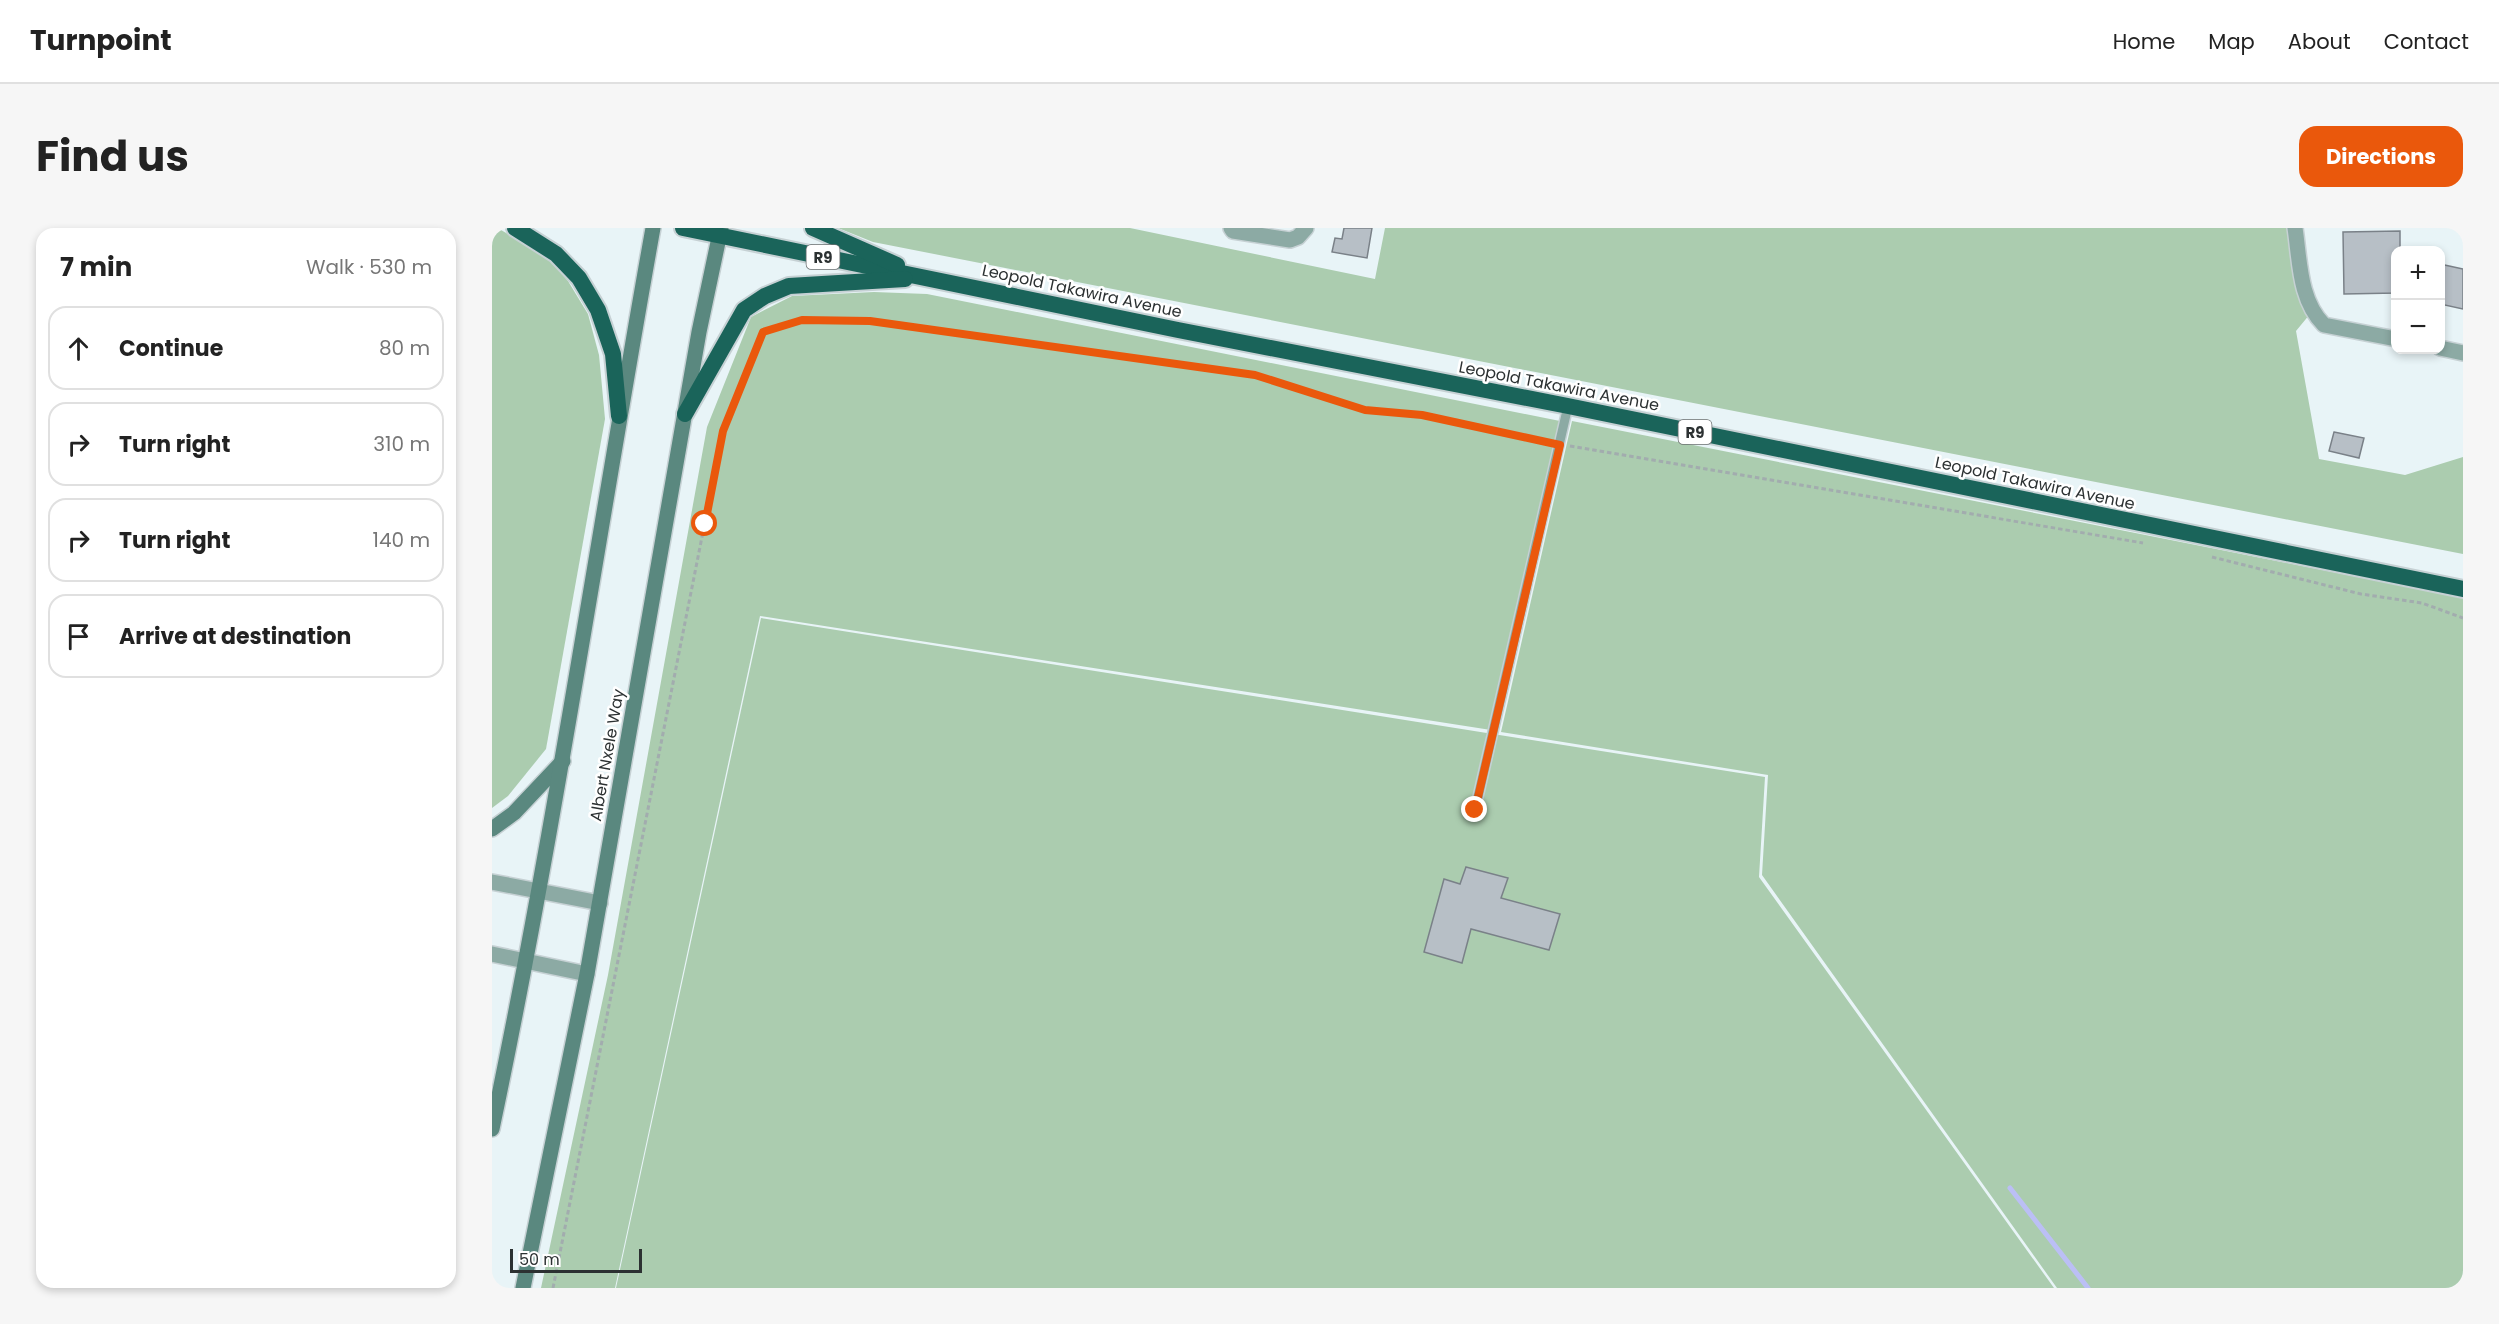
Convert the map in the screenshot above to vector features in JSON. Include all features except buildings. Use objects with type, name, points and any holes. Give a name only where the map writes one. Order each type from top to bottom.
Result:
[{"type":"highway","points":[[515,228],[556,254],[579,278],[598,310],[613,354],[619,416]]},
{"type":"highway","name":"Leopold Takawira Avenue","points":[[682,228],[720,232],[926,278],[1178,330],[1568,406],[2463,589]]},
{"type":"highway","points":[[813,228],[926,278]]},
{"type":"highway","points":[[685,414],[744,310],[765,296],[789,286],[926,278]]},
{"type":"main road","points":[[492,1126],[563,760],[619,416],[653,228]]},
{"type":"main road","name":"Albert Nxele Way","points":[[523,1288],[587,974],[685,414],[720,232]]},
{"type":"main road","points":[[492,829],[514,813],[563,760]]},
{"type":"street","points":[[1231,228],[1233,231],[1290,240],[1298,237],[1306,228]]},
{"type":"street","points":[[2295,228],[2306,299],[2316,317],[2324,324],[2391,338]]},
{"type":"street","points":[[2445,349],[2463,353]]},
{"type":"street","points":[[492,882],[600,903]]},
{"type":"street","points":[[492,954],[587,974]]},
{"type":"lane","points":[[1475,810],[1568,406]]},
{"type":"path","points":[[553,1288],[723,431],[763,332],[802,320],[870,321],[1255,375],[1365,410],[1422,415],[1560,445],[2145,543]]},
{"type":"path","points":[[2202,554],[2361,594],[2422,603],[2463,618]]},
{"type":"green space","points":[[492,228],[501,230],[546,256],[568,281],[588,314],[599,355],[605,419],[546,749],[508,796],[492,808]]},
{"type":"green space","points":[[838,228],[1130,228],[1375,279],[1385,228],[2292,228],[2310,314],[2296,331],[2319,459],[2405,475],[2463,457],[2463,554],[873,242]]},
{"type":"green space","points":[[874,292],[927,294],[1560,421],[1491,730],[760,616],[615,1288],[541,1288],[608,975],[707,427],[751,317],[792,296]]},
{"type":"green space","points":[[1572,421],[2463,598],[2463,1288],[2057,1288],[1762,875],[1768,775],[1501,732]]},
{"type":"green space","points":[[761,618],[1765,777],[1759,877],[2054,1288],[616,1288]]},
{"type":"waterway","points":[[2010,1188],[2088,1288]]},
{"type":"route","points":[[705,524],[723,431],[763,332],[802,320],[870,321],[1255,375],[1365,410],[1422,415],[1560,445],[1475,810]]}]
